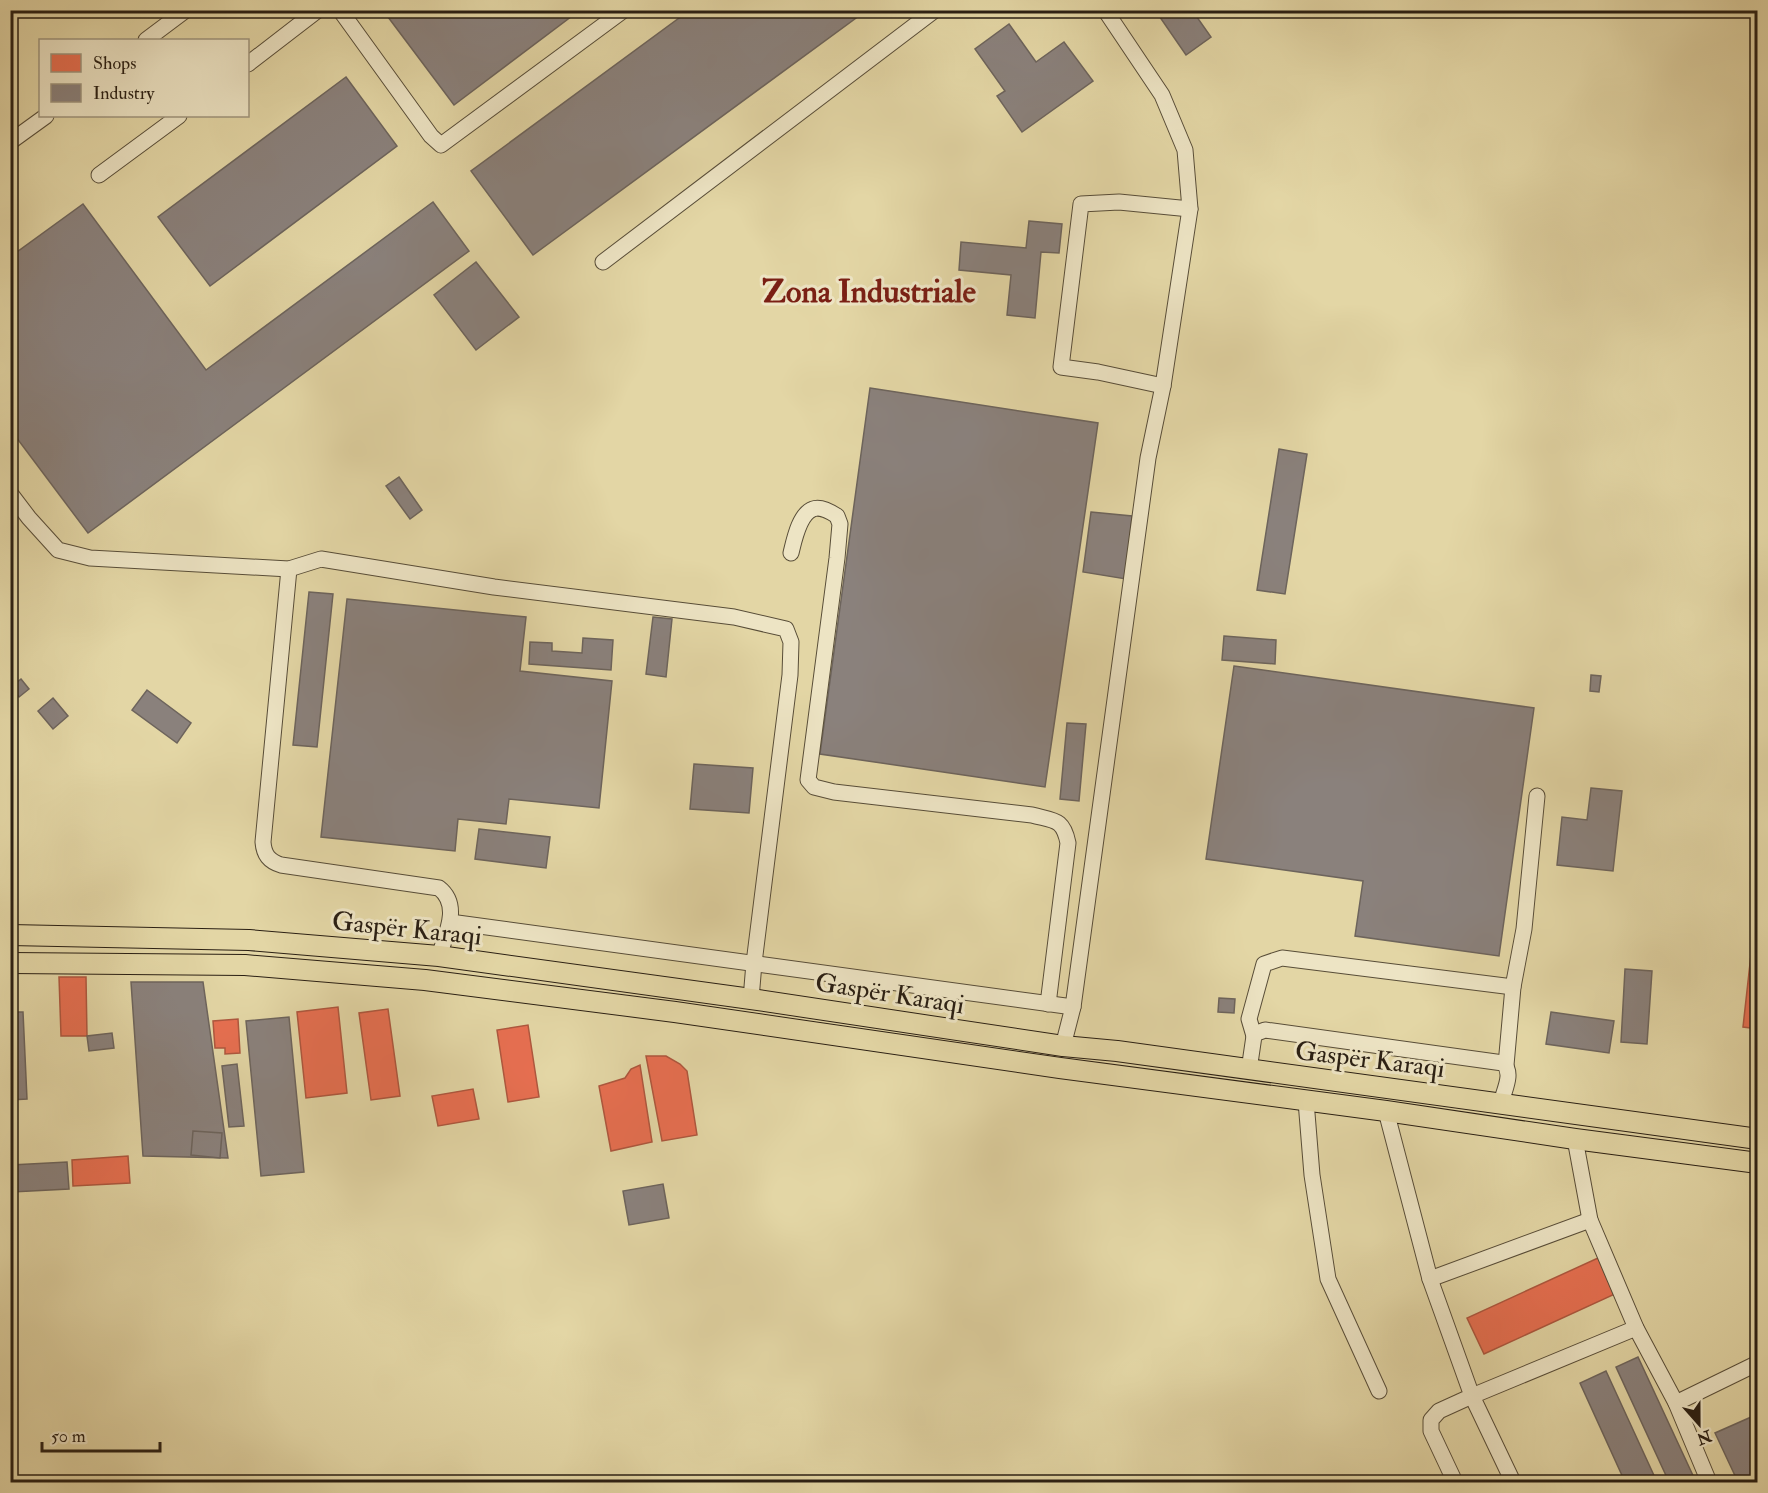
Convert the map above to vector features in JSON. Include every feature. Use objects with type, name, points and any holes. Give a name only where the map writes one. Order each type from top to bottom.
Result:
[{"type":"main road","name":"Gaspër Karaqi","points":[[10,935],[249,940],[439,956],[751,999],[1062,1046],[1117,1051],[1758,1139]]},
{"type":"main road","name":"Gaspër Karaqi","points":[[10,963],[245,965],[425,980],[675,1012],[1037,1065],[1758,1163]]},
{"type":"street","points":[[147,39],[186,10]]},
{"type":"street","points":[[249,63],[318,10]]},
{"type":"street","points":[[340,10],[431,136],[441,145],[624,10]]},
{"type":"street","points":[[603,262],[935,10]]},
{"type":"street","points":[[1062,1046],[1073,1007],[1148,458],[1163,386],[1190,209],[1185,150],[1162,95],[1105,10]]},
{"type":"street","points":[[10,142],[45,117]]},
{"type":"street","points":[[99,175],[177,117]]},
{"type":"street","points":[[1163,386],[1098,372],[1061,367],[1081,204],[1119,202],[1190,209]]},
{"type":"street","points":[[10,493],[58,550],[90,558],[289,569],[321,559],[494,587],[734,617],[786,629],[791,642],[790,675],[751,999]]},
{"type":"street","points":[[791,553],[795,535],[805,516],[813,509],[828,511],[837,516],[840,524],[837,558],[808,780],[814,787],[834,792],[1032,815],[1059,822],[1065,830],[1068,843],[1048,1004]]},
{"type":"street","points":[[289,569],[263,842],[267,858],[281,866],[439,888],[451,905],[450,922],[439,956]]},
{"type":"street","points":[[1501,1103],[1509,1073],[1506,1065],[1513,987],[1524,929],[1537,796]]},
{"type":"street","points":[[450,922],[1073,1007]]},
{"type":"street","points":[[1249,1070],[1254,1036],[1249,1019],[1264,964],[1282,958],[1513,987]]},
{"type":"street","points":[[1254,1036],[1265,1030],[1499,1061],[1506,1065]]},
{"type":"street","points":[[1306,1101],[1312,1175],[1328,1279],[1379,1391]]},
{"type":"street","points":[[1386,1111],[1430,1279],[1472,1396],[1513,1482]]},
{"type":"street","points":[[1575,1139],[1590,1220],[1636,1328],[1676,1403],[1709,1482]]},
{"type":"street","points":[[1430,1279],[1590,1220]]},
{"type":"street","points":[[1455,1482],[1431,1431],[1431,1420],[1439,1411],[1636,1328]]},
{"type":"street","points":[[1676,1403],[1758,1363]]},
{"type":"building: Shops","points":[[1758,891],[1758,1029],[1743,1027]]},
{"type":"building: Shops","points":[[59,977],[86,977],[87,1036],[61,1036]]},
{"type":"building: Shops","points":[[338,1007],[347,1093],[306,1098],[297,1012]]},
{"type":"building: Shops","points":[[388,1009],[400,1096],[371,1100],[359,1013]]},
{"type":"building: Shops","points":[[238,1019],[240,1053],[225,1054],[225,1048],[215,1048],[213,1021]]},
{"type":"building: Shops","points":[[528,1025],[539,1097],[508,1102],[497,1030]]},
{"type":"building: Shops","points":[[646,1056],[666,1056],[687,1071],[697,1135],[662,1141]]},
{"type":"building: Shops","points":[[640,1065],[652,1142],[611,1151],[599,1086],[625,1078],[631,1069]]},
{"type":"building: Shops","points":[[473,1089],[479,1119],[438,1126],[432,1096]]},
{"type":"building: Shops","points":[[128,1156],[130,1183],[73,1186],[72,1160]]},
{"type":"building: Shops","points":[[1598,1258],[1615,1294],[1484,1354],[1467,1318]]},
{"type":"building: Industry","points":[[388,10],[580,10],[454,105],[385,13]]},
{"type":"building: Industry","points":[[690,10],[867,10],[533,255],[471,171]]},
{"type":"building: Industry","points":[[1155,10],[1192,10],[1211,37],[1186,55]]},
{"type":"building: Industry","points":[[1009,24],[1036,62],[1064,42],[1093,81],[1022,132],[997,96],[1005,91],[975,49]]},
{"type":"building: Industry","points":[[346,77],[397,146],[210,286],[158,217]]},
{"type":"building: Industry","points":[[433,202],[469,251],[88,533],[10,429],[10,257],[83,204],[206,370]]},
{"type":"building: Industry","points":[[1029,221],[1062,224],[1059,253],[1041,252],[1035,318],[1007,315],[1011,275],[959,270],[961,242],[1026,248]]},
{"type":"building: Industry","points":[[476,262],[519,317],[476,350],[434,295]]},
{"type":"building: Industry","points":[[870,388],[1098,423],[1045,787],[820,754]]},
{"type":"building: Industry","points":[[1279,449],[1307,454],[1285,594],[1257,590]]},
{"type":"building: Industry","points":[[399,477],[422,510],[410,519],[386,486]]},
{"type":"building: Industry","points":[[1091,512],[1132,516],[1126,579],[1083,572]]},
{"type":"building: Industry","points":[[309,592],[333,594],[317,747],[293,745]]},
{"type":"building: Industry","points":[[347,599],[526,617],[520,671],[612,681],[599,808],[509,799],[506,824],[458,819],[455,851],[321,837]]},
{"type":"building: Industry","points":[[653,617],[672,619],[666,677],[646,674]]},
{"type":"building: Industry","points":[[1224,636],[1276,640],[1275,664],[1222,660]]},
{"type":"building: Industry","points":[[583,638],[613,640],[611,670],[529,664],[530,642],[552,643],[552,651],[582,653]]},
{"type":"building: Industry","points":[[1234,666],[1534,708],[1499,956],[1355,936],[1363,881],[1206,859]]},
{"type":"building: Industry","points":[[1591,675],[1601,676],[1599,692],[1590,691]]},
{"type":"building: Industry","points":[[21,679],[29,689],[19,697],[11,687]]},
{"type":"building: Industry","points":[[147,690],[191,723],[177,743],[132,710]]},
{"type":"building: Industry","points":[[53,698],[68,716],[53,729],[38,711]]},
{"type":"building: Industry","points":[[1067,723],[1086,724],[1079,801],[1060,799]]},
{"type":"building: Industry","points":[[694,764],[753,768],[749,813],[690,809]]},
{"type":"building: Industry","points":[[1591,788],[1622,791],[1613,871],[1557,865],[1562,817],[1587,820]]},
{"type":"building: Industry","points":[[479,829],[550,837],[546,868],[475,859]]},
{"type":"building: Industry","points":[[1625,969],[1652,971],[1647,1044],[1621,1042]]},
{"type":"building: Industry","points":[[131,982],[203,982],[228,1158],[143,1156]]},
{"type":"building: Industry","points":[[1219,998],[1235,999],[1234,1013],[1218,1012]]},
{"type":"building: Industry","points":[[10,1012],[23,1012],[27,1099],[10,1100]]},
{"type":"building: Industry","points":[[1551,1012],[1614,1021],[1609,1053],[1546,1044]]},
{"type":"building: Industry","points":[[289,1017],[304,1172],[261,1176],[246,1021]]},
{"type":"building: Industry","points":[[112,1033],[114,1048],[89,1051],[87,1036]]},
{"type":"building: Industry","points":[[237,1064],[244,1126],[229,1127],[222,1066]]},
{"type":"building: Industry","points":[[10,1108],[17,1108],[16,1134],[10,1134]]},
{"type":"building: Industry","points":[[193,1131],[222,1133],[220,1158],[191,1155]]},
{"type":"building: Industry","points":[[67,1162],[69,1189],[12,1192],[11,1165]]},
{"type":"building: Industry","points":[[663,1184],[669,1218],[629,1225],[623,1191]]},
{"type":"building: Industry","points":[[1638,1357],[1696,1482],[1669,1482],[1616,1367]]},
{"type":"building: Industry","points":[[1606,1371],[1657,1482],[1625,1482],[1580,1383]]},
{"type":"building: Industry","points":[[1758,1414],[1758,1482],[1738,1482],[1715,1433]]},
{"type":"district","name":"Zona Industriale","points":[[869,291]]}]
